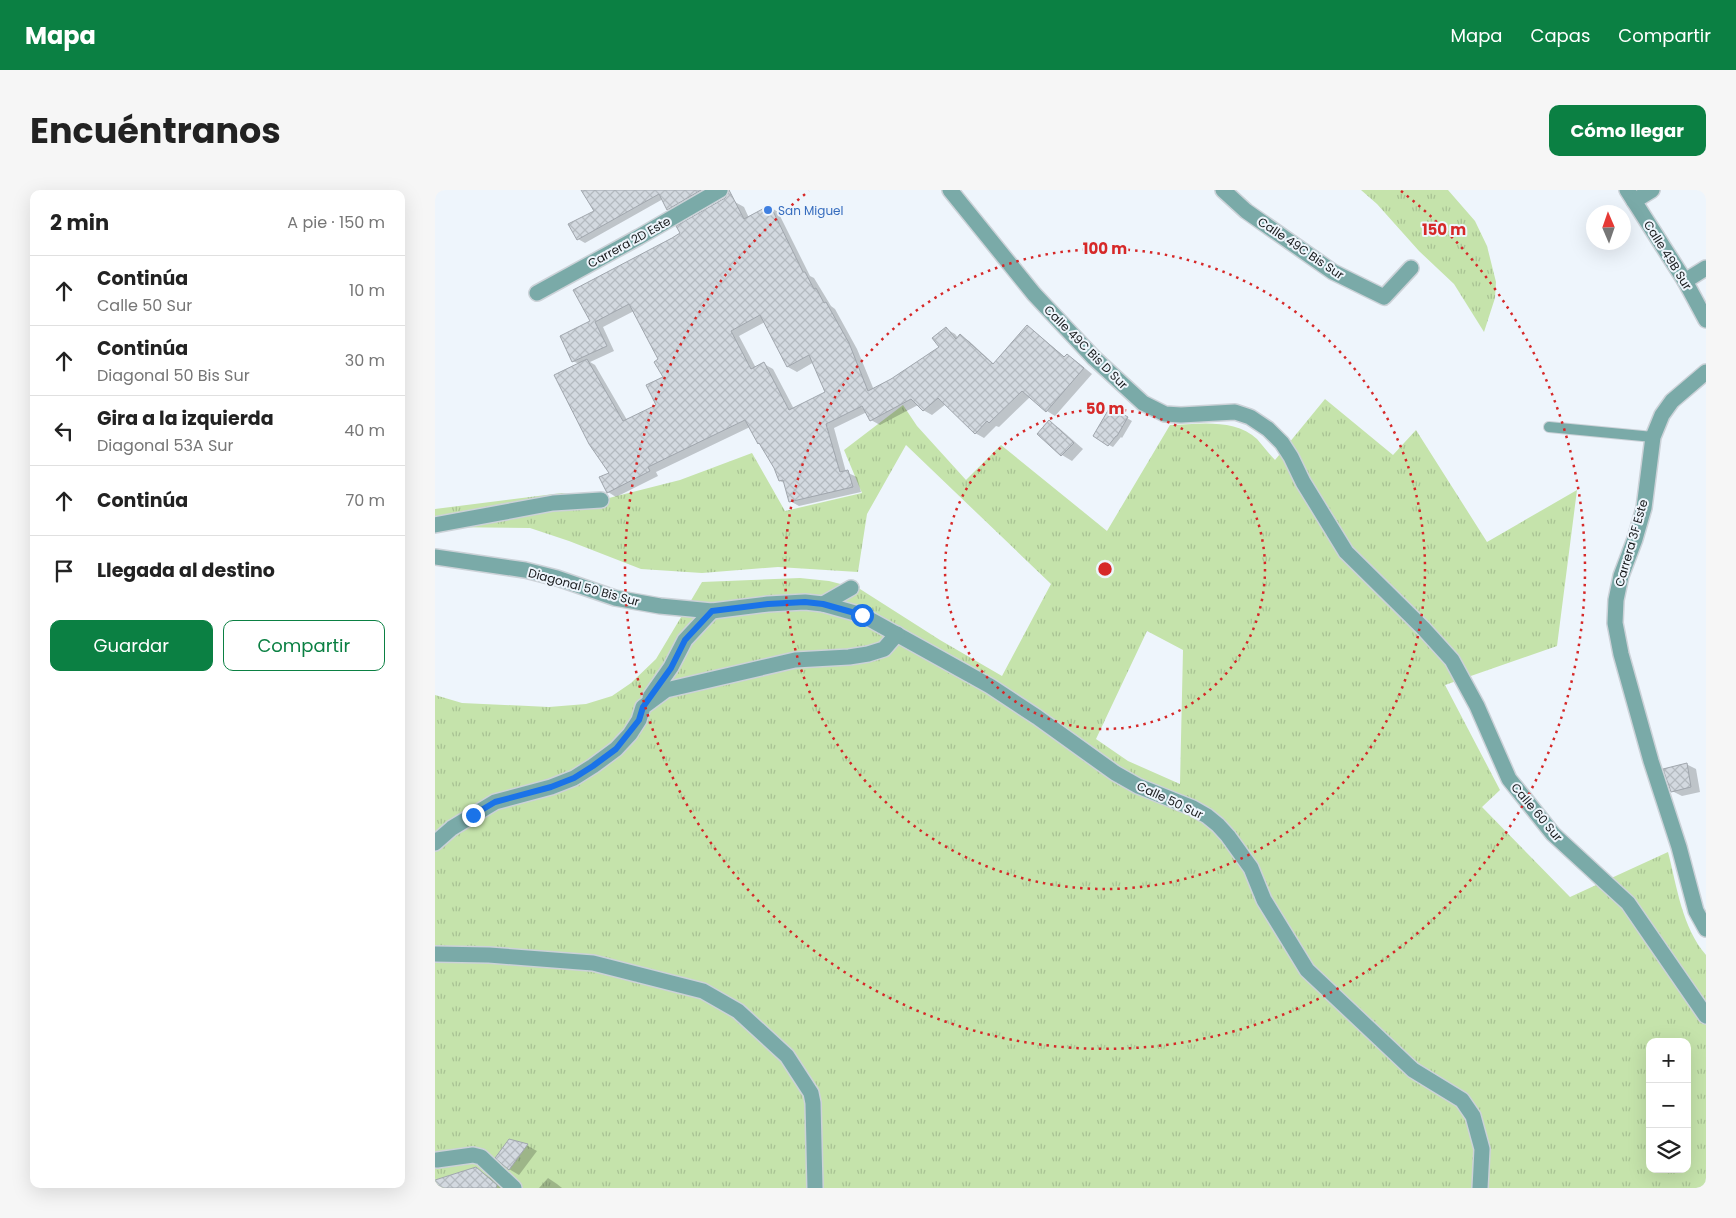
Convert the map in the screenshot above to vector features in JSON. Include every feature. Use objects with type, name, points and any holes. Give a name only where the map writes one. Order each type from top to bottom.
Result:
[{"type":"street","name":"Carrera 2D Este","points":[[537,292],[639,237],[720,190]]},
{"type":"street","name":"Calle 49C Bis D Sur","points":[[950,190],[1034,294],[1094,358],[1143,403],[1165,414],[1181,416],[1235,412],[1250,417],[1268,429],[1282,443],[1291,457],[1303,482],[1346,552]]},
{"type":"street","name":"Calle 49C Bis Sur","points":[[1223,190],[1246,211],[1333,272],[1385,297],[1411,268]]},
{"type":"street","points":[[1631,196],[1652,190]]},
{"type":"street","name":"Calle 49B Sur","points":[[1631,196],[1685,281],[1706,320]]},
{"type":"street","points":[[1685,281],[1706,268]]},
{"type":"street","points":[[1704,374],[1706,359]]},
{"type":"street","name":"Carrera 3F Este","points":[[1704,374],[1672,401],[1662,415],[1653,437],[1643,508],[1635,539],[1621,576],[1616,600],[1615,623],[1621,654],[1651,761],[1679,847],[1696,911],[1706,930]]},
{"type":"street","points":[[435,525],[553,503],[601,500]]},
{"type":"street","name":"Calle 60 Sur","points":[[1346,552],[1423,628],[1452,660],[1477,706],[1509,779],[1553,834],[1627,903],[1706,1016]]},
{"type":"street","name":"Diagonal 50 Bis Sur","points":[[435,558],[525,570],[557,578],[615,598],[660,606],[712,611],[768,604],[805,602],[823,604]]},
{"type":"street","points":[[823,604],[851,588]]},
{"type":"street","name":"Calle 50 Sur","points":[[823,604],[862,615],[991,686],[1115,773],[1139,786],[1193,808],[1218,825],[1251,868],[1264,900],[1307,970],[1413,1070],[1462,1100],[1473,1116],[1482,1148],[1480,1188]]},
{"type":"street","points":[[435,843],[452,828],[495,802],[551,787],[574,778],[616,749],[630,734],[639,720],[643,707],[671,668],[685,640],[712,611]]},
{"type":"street","points":[[643,707],[667,690],[795,660],[868,654],[884,649],[897,634]]},
{"type":"street","points":[[435,954],[489,955],[593,964],[703,991],[738,1011],[787,1056],[811,1093],[813,1103],[815,1188]]},
{"type":"street","points":[[437,1160],[473,1155],[481,1157],[514,1188]]},
{"type":"lane","points":[[1549,427],[1653,437]]},
{"type":"green space","points":[[1361,190],[1448,190],[1475,221],[1487,246],[1496,282],[1495,298],[1484,332],[1454,284],[1419,251],[1377,204]]},
{"type":"green space","points":[[1325,399],[1393,455],[1416,430],[1487,542],[1577,490],[1557,646],[1445,685],[1500,790],[1482,807],[1570,897],[1668,852],[1681,906],[1691,932],[1706,955],[1706,1188],[435,1188],[435,695],[462,703],[549,707],[586,704],[612,696],[631,683],[656,659],[702,582],[800,578],[829,581],[860,589],[940,640],[1002,676],[1051,584],[906,445],[867,514],[858,572],[778,567],[702,573],[641,569],[530,528],[435,527],[435,509],[562,493],[601,500],[680,480],[752,453],[785,511],[862,493],[844,450],[903,405],[917,426],[966,480],[1001,445],[1107,531],[1170,425],[1204,423],[1227,425],[1248,432],[1257,439],[1275,460]],"holes":[[[1147,631],[1183,650],[1180,784],[1128,761],[1096,739]]]},
{"type":"building","points":[[581,190],[701,190],[667,210],[659,194],[577,240],[568,224],[594,211]]},
{"type":"building","points":[[729,190],[744,219],[770,205],[803,272],[805,272],[814,289],[816,288],[824,303],[826,302],[849,343],[868,391],[891,379],[939,347],[932,338],[946,327],[956,339],[960,334],[993,364],[1027,325],[1064,357],[1067,354],[1084,368],[1046,412],[1022,391],[975,434],[938,398],[923,411],[911,399],[870,421],[862,406],[826,424],[840,472],[848,470],[853,487],[789,502],[783,480],[779,481],[774,468],[745,420],[648,467],[650,471],[607,493],[599,477],[609,473],[589,444],[554,375],[587,359],[623,421],[656,405],[646,385],[663,377],[654,362],[658,359],[629,304],[595,322],[607,346],[572,362],[560,336],[590,321],[573,290],[672,238],[680,233],[676,226],[725,198]],"holes":[[[760,315],[787,367],[809,355],[825,392],[789,410],[764,362],[751,369],[731,331]]]},
{"type":"building","points":[[1110,407],[1128,417],[1117,436],[1108,446],[1093,436]]},
{"type":"building","points":[[1049,420],[1074,443],[1061,456],[1037,434]]},
{"type":"building","points":[[1687,763],[1691,787],[1671,792],[1663,769]]},
{"type":"building","points":[[509,1139],[528,1144],[509,1170],[495,1158]]},
{"type":"building","points":[[476,1167],[497,1185],[496,1188],[435,1188],[435,1180]]},
{"type":"place","name":"San Miguel","points":[[768,210]]},
{"type":"route","points":[[473,815],[495,802],[551,787],[574,778],[616,749],[630,734],[639,720],[643,707],[671,668],[685,640],[712,611],[768,604],[805,602],[823,604],[862,615]]}]
